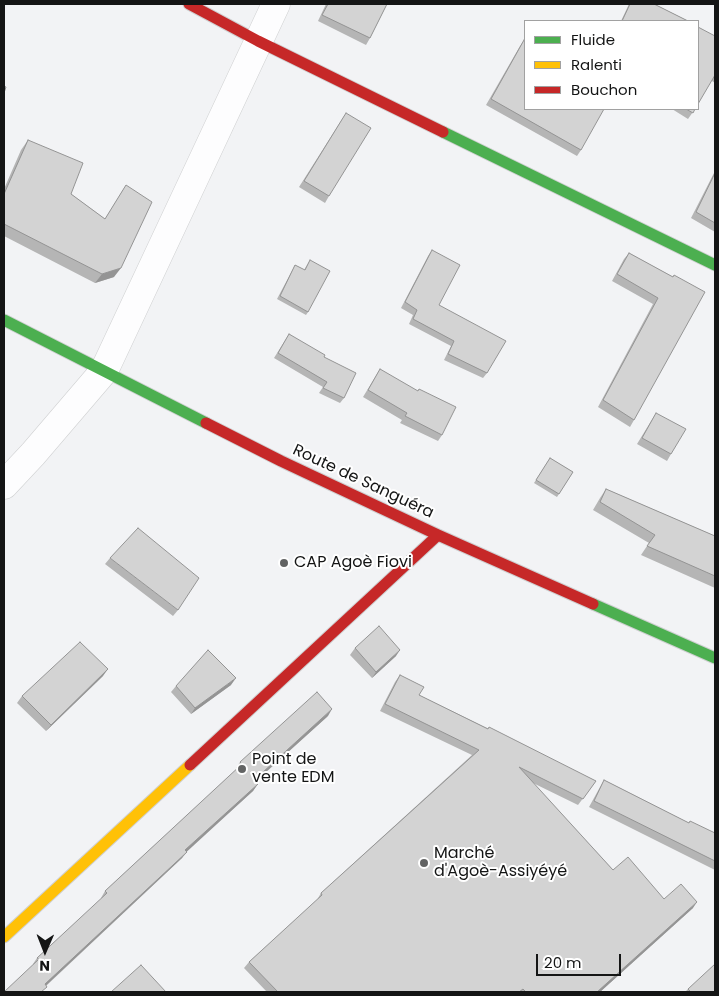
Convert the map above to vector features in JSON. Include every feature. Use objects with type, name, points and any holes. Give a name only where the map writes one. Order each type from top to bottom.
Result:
[{"type":"street","points":[[189,4],[258,41],[715,265]]},
{"type":"street","points":[[4,485],[104,371],[276,4]]},
{"type":"street","name":"Route de Sanguéra","points":[[4,320],[281,461],[438,535],[715,658]]},
{"type":"street","points":[[4,937],[438,535]]},
{"type":"building","points":[[328,4],[387,4],[370,38],[322,15]]},
{"type":"building","points":[[630,4],[654,4],[686,20],[622,20]]},
{"type":"building","points":[[699,28],[715,36],[715,75],[699,102]]},
{"type":"building","points":[[524,40],[524,110],[603,110],[581,150],[491,99]]},
{"type":"building","points":[[346,113],[371,128],[329,196],[304,181]]},
{"type":"building","points":[[28,140],[83,163],[71,194],[105,219],[126,185],[152,202],[121,268],[102,274],[4,224],[4,194]]},
{"type":"building","points":[[715,173],[715,223],[696,212]]},
{"type":"building","points":[[432,250],[460,265],[439,305],[506,341],[487,373],[448,354],[454,341],[413,319],[417,310],[405,302]]},
{"type":"building","points":[[629,253],[705,292],[634,420],[603,400],[658,298],[617,274]]},
{"type":"building","points":[[310,260],[330,271],[308,312],[280,296],[295,265],[305,270]]},
{"type":"building","points":[[289,334],[325,355],[324,357],[356,373],[344,398],[323,388],[327,382],[278,353]]},
{"type":"building","points":[[380,369],[418,391],[419,389],[456,407],[442,435],[405,416],[407,413],[368,390]]},
{"type":"building","points":[[656,413],[686,429],[671,454],[642,438]]},
{"type":"building","points":[[550,458],[573,472],[559,494],[536,480]]},
{"type":"building","points":[[606,489],[715,536],[715,576],[647,546],[655,535],[600,502]]},
{"type":"building","points":[[138,528],[199,578],[178,610],[110,558]]},
{"type":"building","points":[[379,626],[400,650],[376,672],[355,648]]},
{"type":"building","points":[[80,642],[108,669],[51,725],[22,696]]},
{"type":"building","points":[[208,650],[236,678],[195,708],[176,686]]},
{"type":"building","points":[[400,675],[424,687],[419,695],[488,729],[489,727],[596,781],[583,799],[519,767],[613,870],[628,857],[664,899],[681,884],[697,902],[597,992],[526,992],[523,989],[519,992],[278,992],[249,962],[322,895],[321,893],[479,750],[385,704]]},
{"type":"building","points":[[317,692],[332,709],[263,772],[265,774],[256,783],[258,784],[185,850],[187,852],[45,984],[47,987],[41,992],[4,992],[39,959],[37,958],[107,893],[105,891],[242,764],[240,762]]},
{"type":"building","points":[[604,780],[689,823],[690,821],[715,833],[715,861],[594,801]]},
{"type":"building","points":[[715,964],[715,992],[691,992],[688,989]]},
{"type":"building","points":[[141,965],[166,992],[111,992]]},
{"type":"traffic: fast","points":[[443,132],[715,265]]},
{"type":"traffic: fast","points":[[4,320],[206,423]]},
{"type":"traffic: fast","points":[[593,604],[715,658]]},
{"type":"traffic: slow","points":[[4,937],[190,765]]},
{"type":"traffic: jam","points":[[189,4],[258,41],[443,132]]},
{"type":"traffic: jam","points":[[206,423],[281,461],[438,535],[593,604]]},
{"type":"traffic: jam","points":[[190,765],[438,535]]},
{"type":"place","name":"CAP Agoè Fiovi","points":[[284,563]]},
{"type":"place","name":"Point de vente EDM","points":[[242,769]]},
{"type":"place","name":"Marché d'Agoè-Assiyéyé","points":[[424,863]]}]
